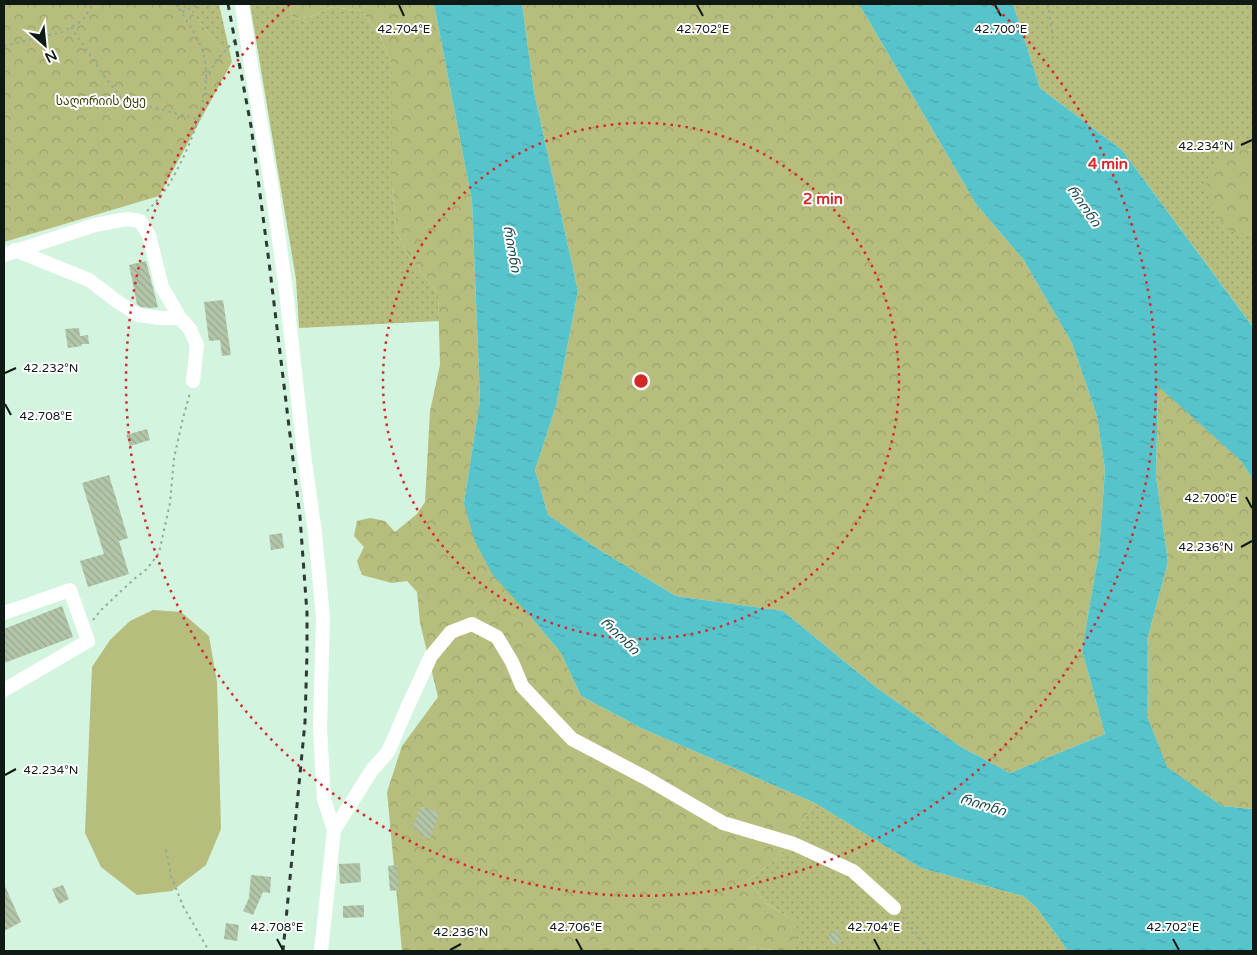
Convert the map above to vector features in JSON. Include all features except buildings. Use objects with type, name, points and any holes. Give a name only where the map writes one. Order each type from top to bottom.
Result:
[{"type":"street","points":[[242,4],[273,196],[286,291],[304,454],[315,533],[323,617],[320,728],[324,799],[334,830],[321,951]]},
{"type":"street","points":[[10,253],[53,240],[95,224],[127,219],[140,221],[149,235],[162,287],[180,318],[190,329],[197,346],[193,381]]},
{"type":"street","points":[[10,253],[88,280],[138,315],[180,318]]},
{"type":"street","points":[[4,614],[70,590],[88,641],[4,690]]},
{"type":"street","points":[[334,830],[372,770],[388,752],[431,656],[451,632],[472,624],[497,638],[512,662],[522,686],[572,739],[646,778],[723,823],[794,844],[853,872],[894,908]]},
{"type":"path","points":[[4,46],[62,32],[82,21],[93,4]]},
{"type":"path","points":[[140,221],[168,186],[186,152],[198,119],[206,80],[205,58],[195,35],[177,5],[174,4]]},
{"type":"path","points":[[181,12],[200,4]]},
{"type":"path","points":[[1048,4],[1053,39]]},
{"type":"path","points":[[71,27],[104,76],[124,100],[198,119]]},
{"type":"path","points":[[206,80],[216,61],[235,41]]},
{"type":"path","points":[[84,630],[134,579],[147,569],[159,553],[170,503],[174,458],[182,418],[193,381]]},
{"type":"path","points":[[166,850],[171,876],[182,906],[209,951]]},
{"type":"path","points":[[894,908],[930,951]]},
{"type":"green space","name":"საღორიის ტყე","points":[[4,4],[185,4],[232,62],[159,196],[4,242]]},
{"type":"green space","points":[[185,4],[219,4],[232,62]]},
{"type":"green space","points":[[250,4],[289,4],[293,19],[310,17],[331,7],[362,11],[380,36],[392,65],[392,188],[397,232],[409,257],[438,293],[439,321],[299,328],[296,279]]},
{"type":"green space","points":[[289,4],[434,4],[472,201],[480,400],[464,503],[531,617],[561,653],[581,696],[643,729],[815,803],[779,857],[748,880],[767,904],[792,919],[798,931],[794,946],[781,951],[751,947],[748,951],[402,951],[387,792],[402,746],[438,697],[420,623],[417,592],[407,581],[392,583],[362,575],[357,561],[364,547],[354,536],[357,521],[370,518],[385,521],[395,532],[417,514],[425,502],[430,411],[440,365],[438,293],[409,257],[397,232],[392,188],[392,65],[380,36],[362,11],[331,7],[310,17],[293,19]]},
{"type":"green space","points":[[522,4],[859,4],[976,204],[1023,259],[1072,343],[1097,416],[1105,470],[1099,552],[1082,650],[1105,734],[1010,773],[961,747],[877,688],[783,611],[676,596],[598,549],[548,515],[535,470],[556,406],[578,291],[534,92]]},
{"type":"green space","points":[[1013,4],[1253,4],[1253,150],[1245,149],[1229,230],[1253,235],[1253,323],[1251,324],[1122,150],[1040,88]]},
{"type":"green space","points":[[1245,149],[1253,150],[1253,235],[1229,231],[1218,216],[1205,190],[1209,173],[1223,158]]},
{"type":"green space","points":[[1158,385],[1241,461],[1253,479],[1253,809],[1222,806],[1166,767],[1147,716],[1147,640],[1168,562],[1156,476]]},
{"type":"green space","points":[[153,610],[181,612],[209,636],[217,682],[221,829],[206,865],[172,891],[137,895],[101,867],[85,833],[92,667],[110,640],[130,621]]},
{"type":"green space","points":[[815,803],[921,868],[1023,896],[1036,907],[1068,951],[781,951],[792,919],[767,904],[748,880],[779,857]]},
{"type":"green space","points":[[751,947],[781,951],[748,951]]},
{"type":"water","name":"რიონი","points":[[434,4],[522,4],[534,92],[578,291],[556,406],[535,470],[548,515],[598,549],[676,596],[783,611],[877,688],[961,747],[1010,773],[1105,734],[1082,650],[1099,552],[1105,470],[1097,416],[1072,343],[1023,259],[976,204],[859,4],[1013,4],[1040,88],[1122,150],[1253,327],[1253,479],[1241,461],[1158,386],[1156,476],[1168,562],[1147,640],[1147,716],[1167,767],[1222,806],[1253,809],[1253,951],[1068,951],[1036,907],[1023,896],[921,868],[815,803],[643,729],[581,696],[561,653],[492,574],[474,539],[464,503],[480,400],[472,201]]},
{"type":"railway","points":[[228,4],[251,126],[269,262],[300,517],[307,613],[305,722],[283,951]]}]
